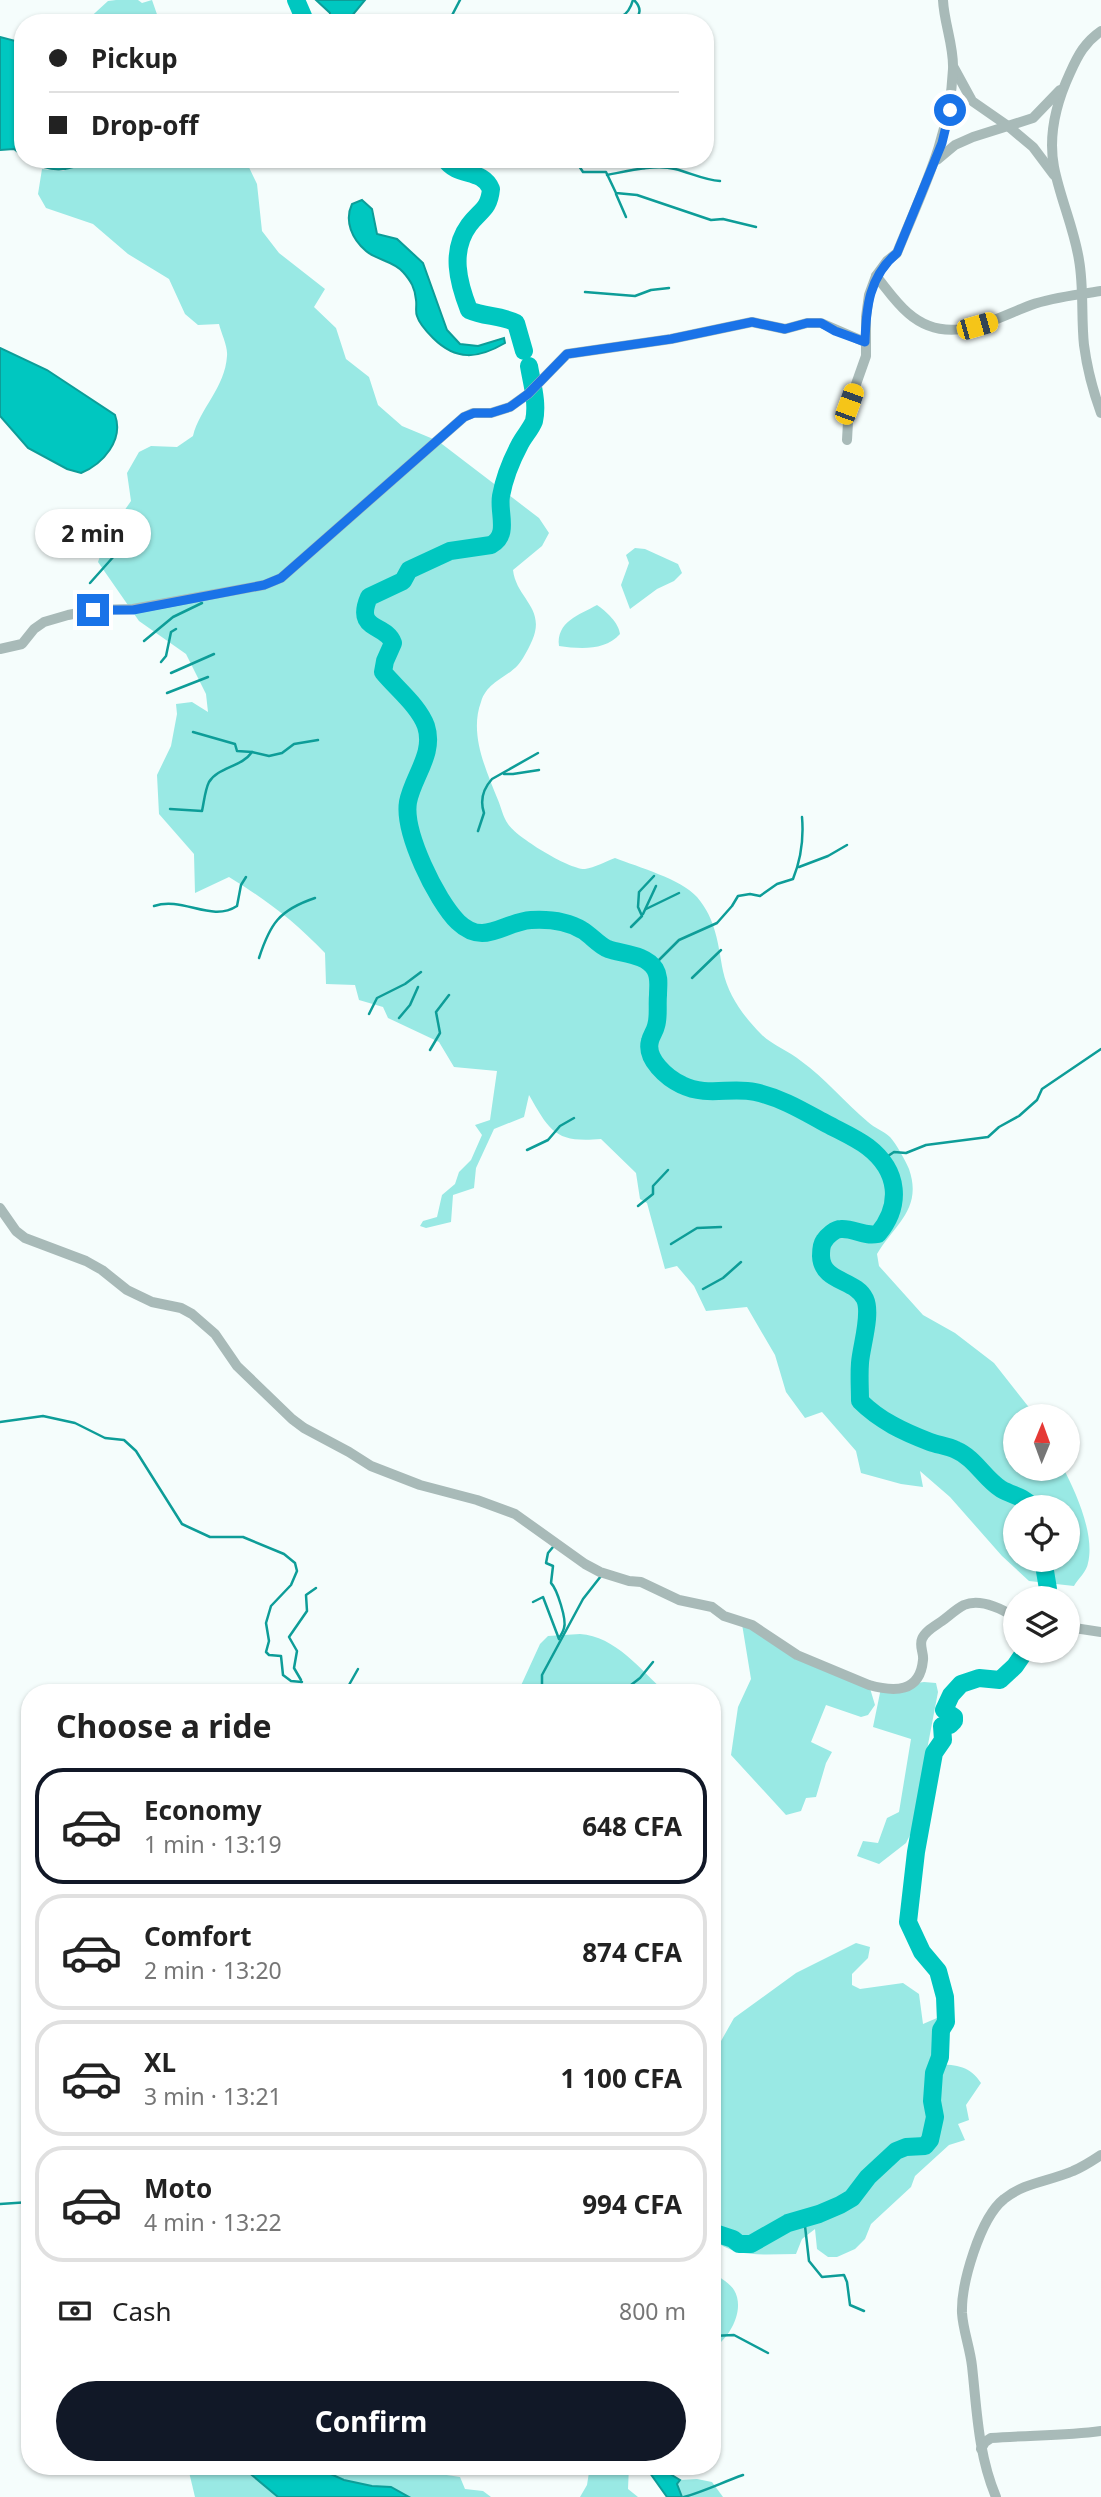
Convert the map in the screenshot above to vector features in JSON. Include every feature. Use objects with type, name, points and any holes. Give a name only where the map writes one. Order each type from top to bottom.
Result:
[{"type":"street","points":[[847,440],[849,404],[866,356],[869,295],[876,276],[897,253],[942,143],[950,110],[953,66],[943,0]]},
{"type":"street","points":[[1101,31],[1089,39],[1079,53],[1064,85],[1056,108],[1053,142],[1056,178],[1080,262],[1084,345],[1101,413]]},
{"type":"street","points":[[953,66],[972,101],[1033,147],[1056,178]]},
{"type":"street","points":[[933,163],[955,145],[1033,118],[1064,85]]},
{"type":"street","points":[[876,276],[909,314],[932,327],[948,331],[992,321],[1034,304],[1101,291]]},
{"type":"street","points":[[0,649],[22,644],[34,629],[44,622],[68,615],[93,610],[133,610],[264,585],[281,578],[464,417],[510,407],[528,394],[567,354],[671,339],[752,322],[785,329],[807,323],[821,323],[865,342]]},
{"type":"street","points":[[0,1208],[16,1231],[25,1238],[102,1270],[127,1290],[152,1302],[181,1308],[192,1314],[215,1334],[237,1366],[292,1419],[371,1466],[420,1485],[477,1500],[515,1514],[600,1572],[641,1582],[679,1600],[712,1608],[724,1616],[752,1625],[797,1655],[869,1685],[902,1689],[912,1685],[923,1659],[922,1639],[962,1605],[969,1603],[991,1606],[1003,1612]]},
{"type":"street","points":[[1080,1629],[1101,1632]]},
{"type":"street","points":[[996,2497],[981,2449],[975,2416],[972,2365],[962,2315],[971,2266],[985,2222],[1003,2200],[1022,2188],[1073,2171],[1101,2155]]},
{"type":"street","points":[[981,2449],[991,2438],[1101,2431]]},
{"type":"shaded area","points":[[138,0],[142,3],[152,0],[157,14],[94,14],[108,1]]},
{"type":"shaded area","points":[[316,0],[365,0],[353,14],[330,13]]},
{"type":"shaded area","points":[[0,37],[14,41],[14,149],[0,150]]},
{"type":"shaded area","points":[[70,168],[249,168],[257,184],[262,231],[279,253],[325,289],[314,307],[336,328],[346,359],[369,377],[378,405],[402,426],[438,441],[539,518],[549,533],[542,546],[513,570],[515,579],[535,615],[534,636],[518,665],[487,690],[478,714],[480,752],[505,818],[521,837],[544,852],[578,868],[585,869],[615,858],[659,874],[690,891],[708,914],[715,932],[725,980],[737,1005],[749,1020],[765,1038],[810,1068],[870,1124],[893,1140],[909,1169],[912,1195],[905,1216],[877,1254],[879,1266],[923,1315],[955,1333],[994,1363],[1026,1404],[1003,1404],[1003,1481],[1069,1481],[1075,1495],[1003,1495],[1003,1557],[950,1497],[920,1471],[923,1487],[861,1473],[856,1451],[822,1412],[805,1418],[786,1392],[775,1355],[747,1307],[706,1311],[694,1286],[677,1266],[665,1269],[647,1203],[640,1199],[636,1173],[601,1139],[574,1139],[556,1132],[543,1118],[529,1095],[524,1117],[494,1129],[476,1168],[474,1188],[453,1195],[451,1222],[426,1228],[420,1226],[423,1221],[437,1217],[442,1195],[455,1184],[459,1172],[471,1160],[482,1135],[475,1125],[490,1120],[497,1071],[454,1067],[439,1042],[388,1018],[383,1007],[359,1000],[355,985],[326,984],[325,953],[280,912],[229,877],[195,893],[194,854],[159,814],[157,775],[171,746],[177,714],[176,704],[192,702],[208,712],[206,694],[186,654],[139,621],[98,562],[108,534],[131,501],[127,473],[139,452],[151,446],[177,447],[193,436],[222,378],[226,348],[219,324],[198,325],[185,314],[169,279],[128,254],[93,224],[46,208],[38,194],[42,169],[63,171]]},
{"type":"shaded area","points":[[362,200],[372,209],[377,234],[397,239],[423,263],[447,330],[460,344],[478,346],[504,338],[505,343],[486,352],[468,355],[450,351],[433,338],[418,319],[415,292],[406,275],[395,265],[366,251],[353,235],[349,223],[350,210],[352,204]]},
{"type":"shaded area","points":[[0,348],[47,370],[115,415],[117,433],[114,442],[97,464],[81,473],[67,469],[28,448],[0,416]]},
{"type":"shaded area","points":[[635,548],[645,549],[678,564],[682,573],[630,609],[621,585],[629,563],[626,555]]},
{"type":"shaded area","points":[[597,605],[615,622],[620,634],[600,646],[559,646],[561,631],[565,625]]},
{"type":"shaded area","points":[[1080,1506],[1089,1540],[1084,1572],[1074,1586],[1029,1581],[1019,1572],[1080,1572]]},
{"type":"shaded area","points":[[742,1624],[783,1647],[869,1685],[875,1705],[868,1715],[861,1717],[826,1705],[811,1742],[832,1752],[816,1797],[806,1798],[801,1811],[786,1815],[731,1755],[738,1707],[751,1679]]},
{"type":"shaded area","points":[[580,1634],[605,1641],[627,1656],[657,1684],[522,1684],[540,1644],[548,1636]]},
{"type":"shaded area","points":[[936,1683],[938,1692],[915,1825],[906,1843],[879,1864],[857,1856],[863,1841],[878,1843],[887,1818],[899,1812],[911,1739],[873,1727],[881,1688]]},
{"type":"shaded area","points":[[856,1943],[870,1947],[868,1958],[852,1974],[852,1985],[860,1989],[903,1983],[919,1994],[923,2024],[937,2018],[946,2022],[941,2030],[938,2064],[962,2068],[972,2073],[981,2083],[966,2105],[969,2120],[958,2124],[965,2140],[949,2145],[915,2176],[911,2187],[871,2224],[865,2239],[855,2249],[837,2257],[828,2257],[817,2249],[815,2229],[802,2239],[796,2254],[742,2253],[721,2244],[721,2041],[734,2018],[796,1973]]},
{"type":"shaded area","points":[[721,2278],[734,2290],[738,2306],[734,2323],[721,2341]]},
{"type":"shaded area","points":[[190,2475],[252,2475],[278,2497],[195,2497]]},
{"type":"shaded area","points":[[252,2475],[333,2475],[372,2486],[391,2487],[409,2497],[278,2497]]},
{"type":"shaded area","points":[[333,2475],[447,2475],[460,2477],[465,2489],[483,2491],[491,2497],[409,2497],[391,2487],[344,2480]]},
{"type":"shaded area","points":[[589,2475],[629,2475],[628,2489],[638,2497],[580,2497],[587,2485]]},
{"type":"shaded area","points":[[651,2475],[672,2475],[680,2480],[677,2484],[682,2497],[667,2497]]},
{"type":"shaded area","points":[[680,2480],[712,2482],[723,2497],[682,2497],[677,2484]]},
{"type":"waterway","points":[[296,0],[302,14]]},
{"type":"waterway","points":[[453,14],[460,0]]},
{"type":"waterway","points":[[625,14],[633,0]]},
{"type":"waterway","points":[[634,0],[638,14]]},
{"type":"waterway","points":[[454,168],[482,178],[491,189],[486,206],[469,225],[459,245],[459,278],[469,310],[516,323],[524,351]]},
{"type":"waterway","points":[[466,168],[470,173]]},
{"type":"waterway","points":[[580,168],[583,172],[606,172],[616,193],[637,195],[711,220],[723,219],[756,227]]},
{"type":"waterway","points":[[607,175],[650,168]]},
{"type":"waterway","points":[[667,168],[720,181]]},
{"type":"waterway","points":[[616,194],[626,217]]},
{"type":"waterway","points":[[585,292],[635,296],[651,290],[669,288]]},
{"type":"waterway","points":[[529,366],[535,400],[534,421],[517,450],[504,483],[500,503],[502,530],[497,541],[491,545],[450,551],[409,570],[403,581],[369,597],[365,608],[368,622],[384,632],[393,643],[383,672],[413,704],[426,726],[426,755],[408,802],[411,830],[423,865],[449,912],[458,922],[476,933],[494,931],[531,920],[557,921],[582,930],[608,949],[640,957],[651,964],[657,972],[658,985],[657,1022],[649,1048],[654,1061],[676,1082],[691,1089],[746,1091],[774,1098],[853,1138],[878,1156],[891,1177],[894,1189],[894,1200],[886,1223],[878,1234],[836,1230],[825,1239],[821,1250],[823,1265],[827,1271],[861,1293],[867,1305],[860,1363],[860,1401],[902,1430],[963,1454],[995,1484],[1013,1495]]},
{"type":"waterway","points":[[90,583],[123,546]]},
{"type":"waterway","points":[[144,641],[173,617],[202,603]]},
{"type":"waterway","points":[[161,662],[166,656],[171,632],[176,629]]},
{"type":"waterway","points":[[171,673],[214,654]]},
{"type":"waterway","points":[[167,693],[208,677]]},
{"type":"waterway","points":[[193,732],[235,744],[237,751],[252,752]]},
{"type":"waterway","points":[[170,809],[202,811],[206,789],[213,777],[242,761],[252,752],[269,756],[282,753],[294,744],[318,740]]},
{"type":"waterway","points":[[478,831],[484,813],[484,791],[492,779],[538,753]]},
{"type":"waterway","points":[[504,774],[539,770]]},
{"type":"waterway","points":[[653,966],[679,940],[717,923],[738,896],[760,896],[777,884],[793,879],[801,849],[802,817]]},
{"type":"waterway","points":[[799,867],[847,845]]},
{"type":"waterway","points":[[631,927],[642,916],[638,907],[639,892],[654,876]]},
{"type":"waterway","points":[[154,906],[176,904],[207,911],[227,910],[237,906],[241,885],[246,877]]},
{"type":"waterway","points":[[643,914],[656,886]]},
{"type":"waterway","points":[[646,909],[679,893]]},
{"type":"waterway","points":[[259,958],[267,936],[284,913],[315,898]]},
{"type":"waterway","points":[[692,978],[721,950]]},
{"type":"waterway","points":[[369,1014],[377,998],[405,984],[421,972]]},
{"type":"waterway","points":[[399,1018],[410,1005],[418,987]]},
{"type":"waterway","points":[[430,1050],[440,1033],[436,1012],[449,995]]},
{"type":"waterway","points":[[886,1167],[888,1156],[894,1152],[906,1153],[926,1145],[988,1137],[999,1127],[1019,1116],[1037,1100],[1042,1089],[1101,1049]]},
{"type":"waterway","points":[[527,1150],[548,1140],[560,1126],[574,1118]]},
{"type":"waterway","points":[[638,1206],[653,1194],[653,1186],[668,1170]]},
{"type":"waterway","points":[[671,1244],[697,1228],[721,1227]]},
{"type":"waterway","points":[[703,1289],[723,1278],[741,1262]]},
{"type":"waterway","points":[[0,1422],[43,1416],[75,1423],[105,1438],[124,1440],[136,1451],[182,1524],[210,1537],[243,1537],[284,1554],[295,1563],[297,1571],[291,1585],[271,1606],[266,1623],[269,1641],[266,1652],[269,1655],[281,1656],[283,1675],[291,1681],[302,1682]]},
{"type":"waterway","points":[[553,1547],[548,1553],[546,1563],[553,1566],[551,1583],[559,1598],[564,1618],[564,1628],[559,1638]]},
{"type":"waterway","points":[[1045,1572],[1048,1586]]},
{"type":"waterway","points":[[542,1684],[542,1675],[583,1599],[601,1576]]},
{"type":"waterway","points":[[301,1680],[294,1668],[297,1651],[289,1637],[307,1611],[306,1595],[316,1588]]},
{"type":"waterway","points":[[533,1602],[543,1597],[559,1639]]},
{"type":"waterway","points":[[632,1684],[653,1662]]},
{"type":"waterway","points":[[721,2235],[739,2244],[751,2244],[788,2223],[840,2205],[852,2198],[868,2177],[896,2151],[906,2147],[925,2146],[930,2140],[935,2117],[932,2101],[934,2073],[940,2057],[941,2030],[946,2022],[945,1997],[938,1971],[922,1952],[908,1922],[916,1852],[934,1753],[943,1740],[942,1726],[950,1725],[954,1721],[954,1717],[944,1710],[951,1695],[961,1684],[979,1678],[1000,1680],[1017,1663]]},
{"type":"waterway","points":[[350,1684],[358,1669]]},
{"type":"waterway","points":[[0,2204],[21,2203]]},
{"type":"waterway","points":[[793,2221],[805,2226],[809,2261],[822,2277],[844,2275],[850,2305],[864,2311]]},
{"type":"waterway","points":[[721,2336],[734,2335],[768,2353]]},
{"type":"waterway","points":[[684,2497],[743,2475]]},
{"type":"route","points":[[93,610],[133,610],[264,585],[281,578],[464,417],[510,407],[528,394],[567,354],[671,339],[752,322],[785,329],[807,323],[821,323],[850,338],[865,342],[869,295],[876,276],[897,253],[942,143],[950,110]]}]
